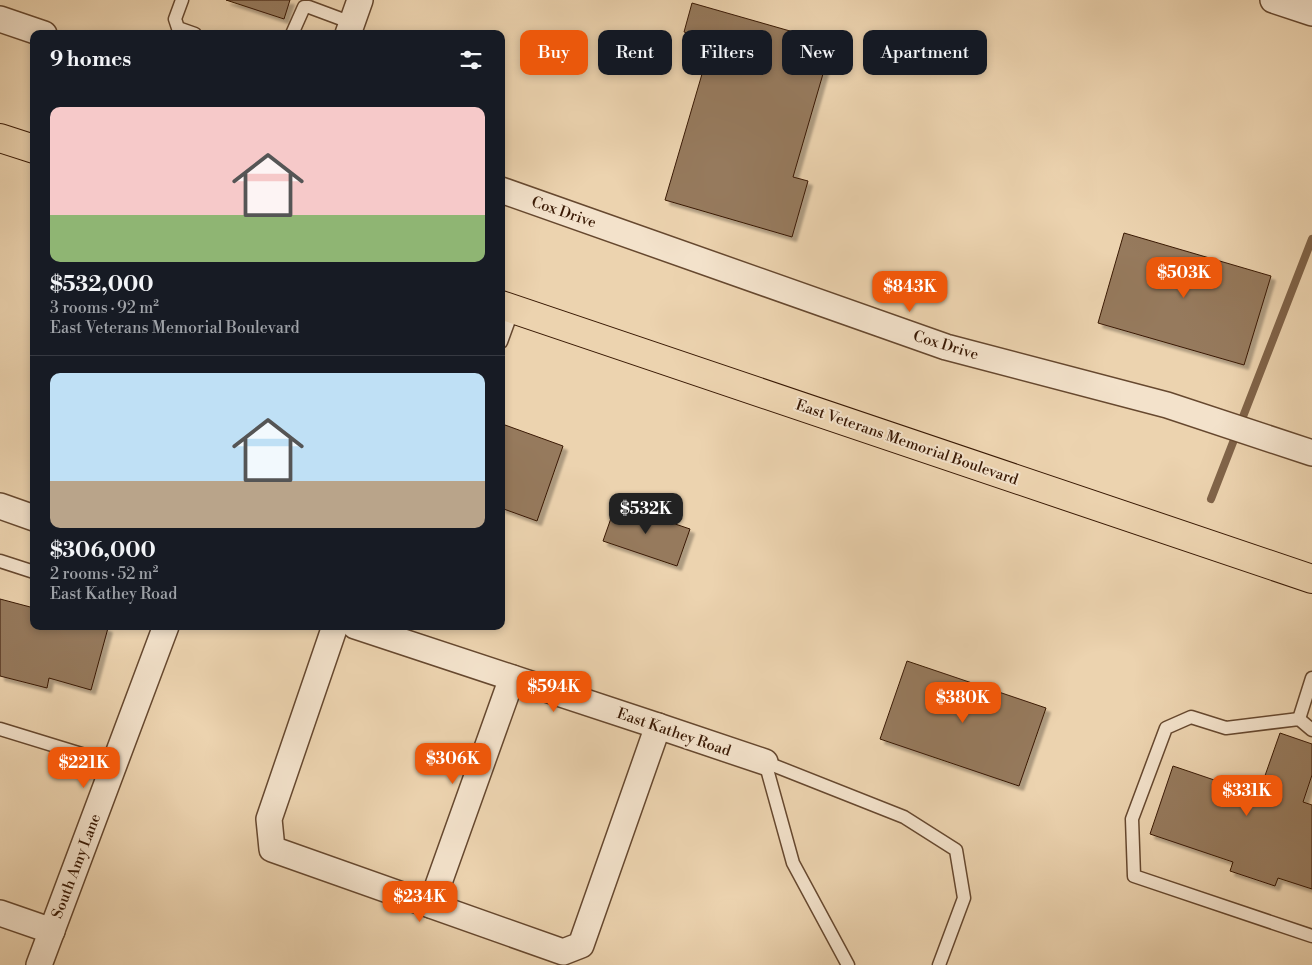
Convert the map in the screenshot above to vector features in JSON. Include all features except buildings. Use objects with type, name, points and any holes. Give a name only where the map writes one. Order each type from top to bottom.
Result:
[{"type":"main road","points":[[0,138],[30,149]]},
{"type":"main road","name":"East Veterans Memorial Boulevard","points":[[507,307],[1312,579]]},
{"type":"street","points":[[350,28],[360,0]]},
{"type":"street","points":[[1273,0],[1312,13]]},
{"type":"street","points":[[0,19],[32,30]]},
{"type":"street","name":"Cox Drive","points":[[505,191],[946,347],[1167,405],[1312,453]]},
{"type":"street","points":[[0,506],[30,517]]},
{"type":"street","name":"South Amy Lane","points":[[40,965],[164,630]]},
{"type":"street","points":[[334,630],[269,819],[272,849],[563,952],[581,945],[658,726]]},
{"type":"street","name":"East Kathey Road","points":[[367,630],[765,762]]},
{"type":"street","points":[[431,905],[512,678]]},
{"type":"street","points":[[0,913],[52,931]]},
{"type":"lane","points":[[182,0],[175,19],[178,28],[184,30]]},
{"type":"lane","points":[[294,30],[304,7],[308,7],[350,28]]},
{"type":"lane","points":[[0,560],[30,571]]},
{"type":"lane","points":[[1299,719],[1312,678]]},
{"type":"lane","points":[[1312,730],[1299,719],[1226,728],[1190,717],[1166,728],[1132,819],[1134,876],[1312,936]]},
{"type":"lane","points":[[0,729],[114,764]]},
{"type":"lane","points":[[765,762],[793,863],[848,965]]},
{"type":"lane","points":[[765,762],[904,817],[956,850],[964,898],[939,965]]},
{"type":"waterway","points":[[1211,499],[1312,239]]}]
